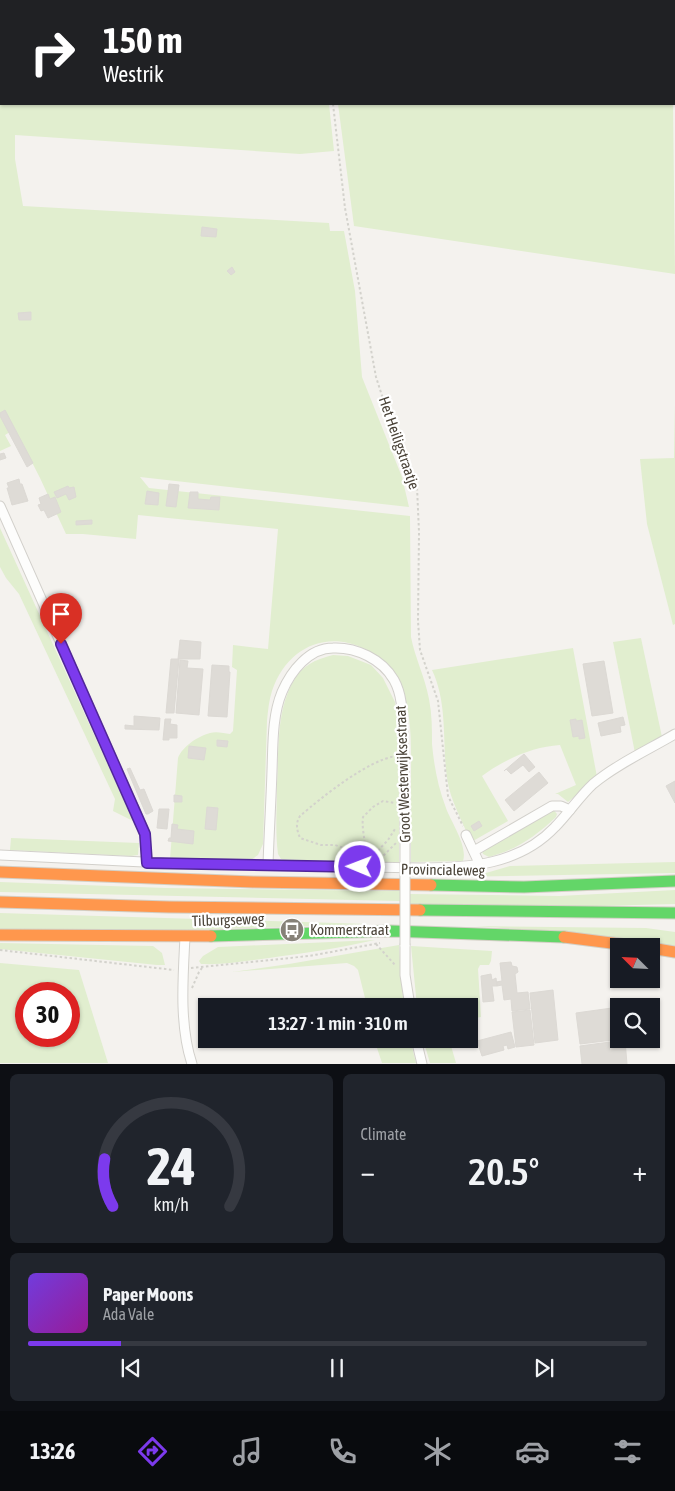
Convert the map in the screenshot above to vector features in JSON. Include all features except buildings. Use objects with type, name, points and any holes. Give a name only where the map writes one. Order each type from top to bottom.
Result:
[{"type":"main road","name":"Provincialeweg","points":[[0,872],[253,882],[504,886],[675,881]]},
{"type":"main road","points":[[0,902],[366,910],[675,913]]},
{"type":"main road","name":"Tilburgseweg","points":[[0,935],[185,937],[391,931],[557,936],[610,943]]},
{"type":"main road","points":[[660,950],[675,952]]},
{"type":"street","points":[[0,506],[145,834],[147,863]]},
{"type":"street","name":"Groot Westerwijksestraat","points":[[268,865],[274,724],[281,694],[293,672],[306,658],[324,648],[345,648],[367,655],[378,662],[393,679],[402,700],[405,834],[405,975],[409,998]]},
{"type":"street","points":[[0,855],[147,863],[456,868],[480,865],[520,853],[539,841],[554,828],[592,785],[675,734]]},
{"type":"street","points":[[474,851],[552,806],[561,806],[570,810]]},
{"type":"street","points":[[466,835],[480,865]]},
{"type":"street","points":[[185,937],[183,969],[185,1036],[192,1064]]},
{"type":"street","points":[[418,1048],[422,1064]]},
{"type":"path","name":"Het Heiligstraatje","points":[[333,105],[345,208],[376,377],[395,436],[417,487],[420,650],[438,701],[448,796],[466,835]]},
{"type":"path","points":[[360,867],[358,856],[350,850],[335,845],[321,845],[300,838],[296,830],[296,821],[342,783],[386,757],[404,755]]},
{"type":"path","points":[[396,797],[396,808]]},
{"type":"path","points":[[360,867],[365,853],[365,842],[361,828],[362,816],[383,801],[396,803]]},
{"type":"path","points":[[360,867],[388,840],[395,830],[395,823]]},
{"type":"path","points":[[371,867],[405,834]]},
{"type":"path","points":[[184,1003],[203,967],[309,956],[376,944],[405,975]]},
{"type":"path","points":[[0,950],[168,970]]},
{"type":"green space","points":[[0,105],[329,105],[334,151],[300,154],[15,135],[15,159],[23,206],[329,223],[330,231],[344,231],[355,291],[362,377],[402,477],[409,507],[140,477],[149,488],[410,516],[411,637],[429,699],[435,768],[446,808],[461,841],[464,855],[463,861],[411,862],[411,740],[409,715],[403,691],[395,675],[380,659],[365,649],[350,643],[336,641],[322,642],[297,654],[278,676],[272,691],[267,721],[263,844],[258,855],[251,860],[170,859],[178,758],[191,742],[200,737],[215,732],[230,734],[233,731],[237,670],[232,667],[233,645],[268,649],[278,529],[138,515],[136,539],[66,534],[15,429],[5,435],[11,446],[0,451]]},
{"type":"green space","points":[[338,105],[673,105],[675,274],[354,226]]},
{"type":"green space","points":[[675,404],[675,624],[673,625],[647,524],[640,459],[674,458]]},
{"type":"green space","points":[[0,528],[133,821],[113,811],[115,799],[19,594],[0,567]]},
{"type":"green space","points":[[641,638],[662,737],[635,753],[613,642]]},
{"type":"green space","points":[[573,648],[597,777],[568,802],[558,794],[555,794],[576,785],[560,745],[539,748],[509,759],[482,776],[508,821],[473,841],[470,840],[453,802],[447,778],[444,723],[440,696],[432,670]]},
{"type":"green space","points":[[333,655],[348,656],[371,665],[383,678],[395,702],[399,737],[399,862],[290,862],[281,859],[278,854],[276,828],[279,732],[284,706],[296,676],[315,661]]},
{"type":"green space","points":[[551,807],[557,814],[556,817],[533,836],[499,854],[489,857],[483,854],[482,851]]},
{"type":"green space","points":[[11,838],[139,843],[138,855],[10,850]]},
{"type":"green space","points":[[675,862],[675,873],[455,877],[486,873],[510,866]]},
{"type":"green space","points":[[0,882],[166,888],[399,891],[410,894],[559,896],[675,890],[675,904],[556,907],[410,904],[399,901],[0,892]]},
{"type":"green space","points":[[0,913],[369,924],[128,932],[0,931]]},
{"type":"green space","points":[[475,926],[646,928],[675,932],[675,946],[660,944],[660,938],[613,938],[574,933]]},
{"type":"green space","points":[[375,940],[322,950],[235,962],[201,964],[199,961],[203,956],[218,947]]},
{"type":"green space","points":[[0,943],[153,946],[162,953],[165,965],[0,949]]},
{"type":"green space","points":[[399,945],[403,998],[365,998],[358,970],[347,963],[232,972]]},
{"type":"green space","points":[[411,946],[492,951],[489,965],[480,965],[478,969],[481,1017],[478,1018],[478,998],[416,998]]},
{"type":"green space","points":[[0,963],[79,970],[108,1063],[0,1063]]},
{"type":"green space","points":[[377,1048],[412,1048],[416,1063],[382,1063]]},
{"type":"green space","points":[[426,1048],[452,1048],[456,1063],[430,1063]]},
{"type":"traffic: fast","points":[[431,885],[524,887],[675,881]]},
{"type":"traffic: fast","points":[[420,910],[675,913]]},
{"type":"traffic: fast","points":[[211,936],[391,931],[564,937]]},
{"type":"traffic: slow","points":[[0,872],[253,882],[431,885]]},
{"type":"traffic: slow","points":[[0,902],[169,907],[420,910]]},
{"type":"traffic: slow","points":[[0,935],[211,936]]},
{"type":"traffic: slow","points":[[564,937],[610,943]]},
{"type":"traffic: slow","points":[[660,950],[675,952]]},
{"type":"place","name":"Kommerstraat","points":[[292,930]]},
{"type":"route","points":[[61,644],[145,834],[147,863],[360,867]]}]
